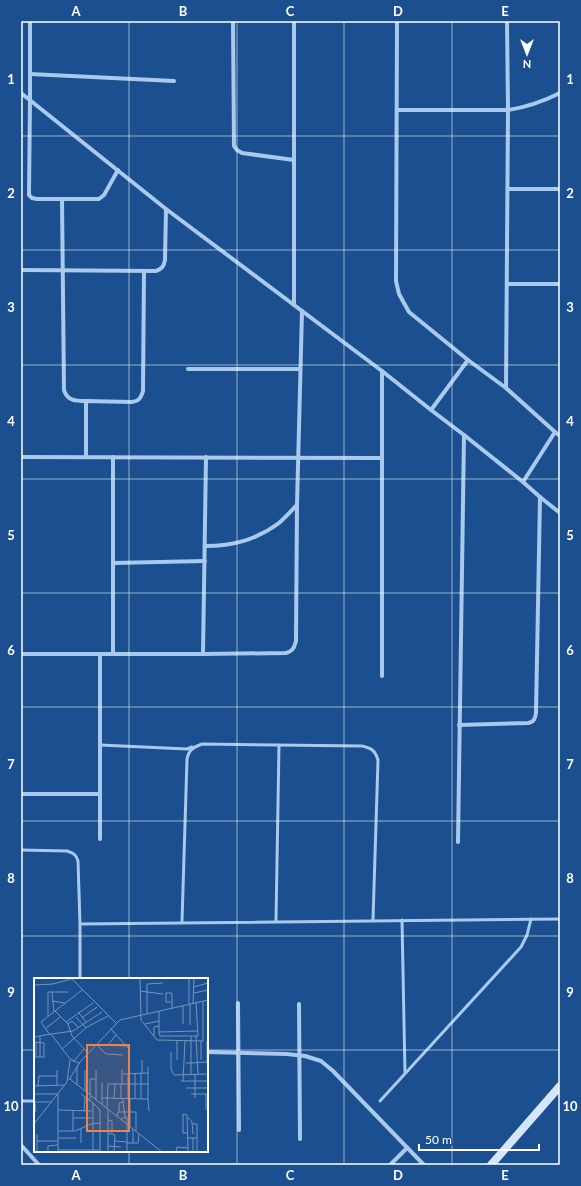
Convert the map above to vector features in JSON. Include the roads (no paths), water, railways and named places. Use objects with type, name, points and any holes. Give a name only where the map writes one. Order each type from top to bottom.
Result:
[{"type":"street","points":[[30,21],[29,195],[32,198],[37,199],[99,199],[104,195],[118,170]]},
{"type":"street","points":[[233,21],[234,146],[242,153],[294,160]]},
{"type":"street","points":[[294,21],[294,305]]},
{"type":"street","points":[[397,21],[396,281],[399,294],[409,312],[468,360],[506,388],[560,436]]},
{"type":"street","points":[[506,388],[508,189],[507,21]]},
{"type":"street","points":[[30,74],[174,81]]},
{"type":"street","points":[[21,93],[166,209],[382,371],[560,513]]},
{"type":"street","points":[[397,110],[508,110],[525,107],[560,93]]},
{"type":"street","points":[[508,189],[560,189]]},
{"type":"street","points":[[62,199],[64,390],[66,395],[74,401],[132,402],[138,401],[141,397],[143,391],[144,271]]},
{"type":"street","points":[[21,270],[156,271],[164,265],[165,260],[166,209]]},
{"type":"street","points":[[507,284],[560,284]]},
{"type":"street","points":[[21,654],[286,653],[291,652],[295,648],[302,311]]},
{"type":"street","points":[[431,410],[468,360]]},
{"type":"street","points":[[188,369],[300,369]]},
{"type":"street","points":[[382,371],[382,676]]},
{"type":"street","points":[[86,401],[86,457]]},
{"type":"street","points":[[523,482],[555,432]]},
{"type":"street","points":[[458,842],[464,435]]},
{"type":"street","points":[[21,457],[382,458]]},
{"type":"street","points":[[113,457],[113,654]]},
{"type":"street","points":[[203,654],[206,457]]},
{"type":"street","points":[[459,725],[528,723],[535,719],[540,497]]},
{"type":"street","points":[[205,546],[222,546],[239,543],[262,534],[279,522],[297,505]]},
{"type":"street","points":[[113,563],[204,561]]},
{"type":"street","points":[[100,654],[100,839]]},
{"type":"street","points":[[21,794],[100,794]]},
{"type":"street","points":[[238,1003],[239,1130]]},
{"type":"street","points":[[299,1004],[300,1139]]},
{"type":"street","points":[[208,1052],[288,1054],[321,1061],[333,1071],[424,1165]]},
{"type":"street","points":[[491,1165],[560,1086]]},
{"type":"street","points":[[21,1145],[39,1165]]},
{"type":"street","points":[[390,1165],[407,1148]]},
{"type":"lane","points":[[100,744],[187,749],[202,744],[279,744],[362,746],[370,748],[375,752],[378,760],[373,920]]},
{"type":"lane","points":[[276,921],[279,744]]},
{"type":"lane","points":[[182,922],[187,759],[188,752],[194,747]]},
{"type":"lane","points":[[21,850],[67,851],[73,852],[77,856],[80,924],[80,978]]},
{"type":"lane","points":[[380,1101],[521,947],[528,936],[531,919]]},
{"type":"lane","points":[[80,924],[560,919]]},
{"type":"lane","points":[[402,920],[405,1073]]},
{"type":"lane","points":[[21,1101],[34,1101]]}]
